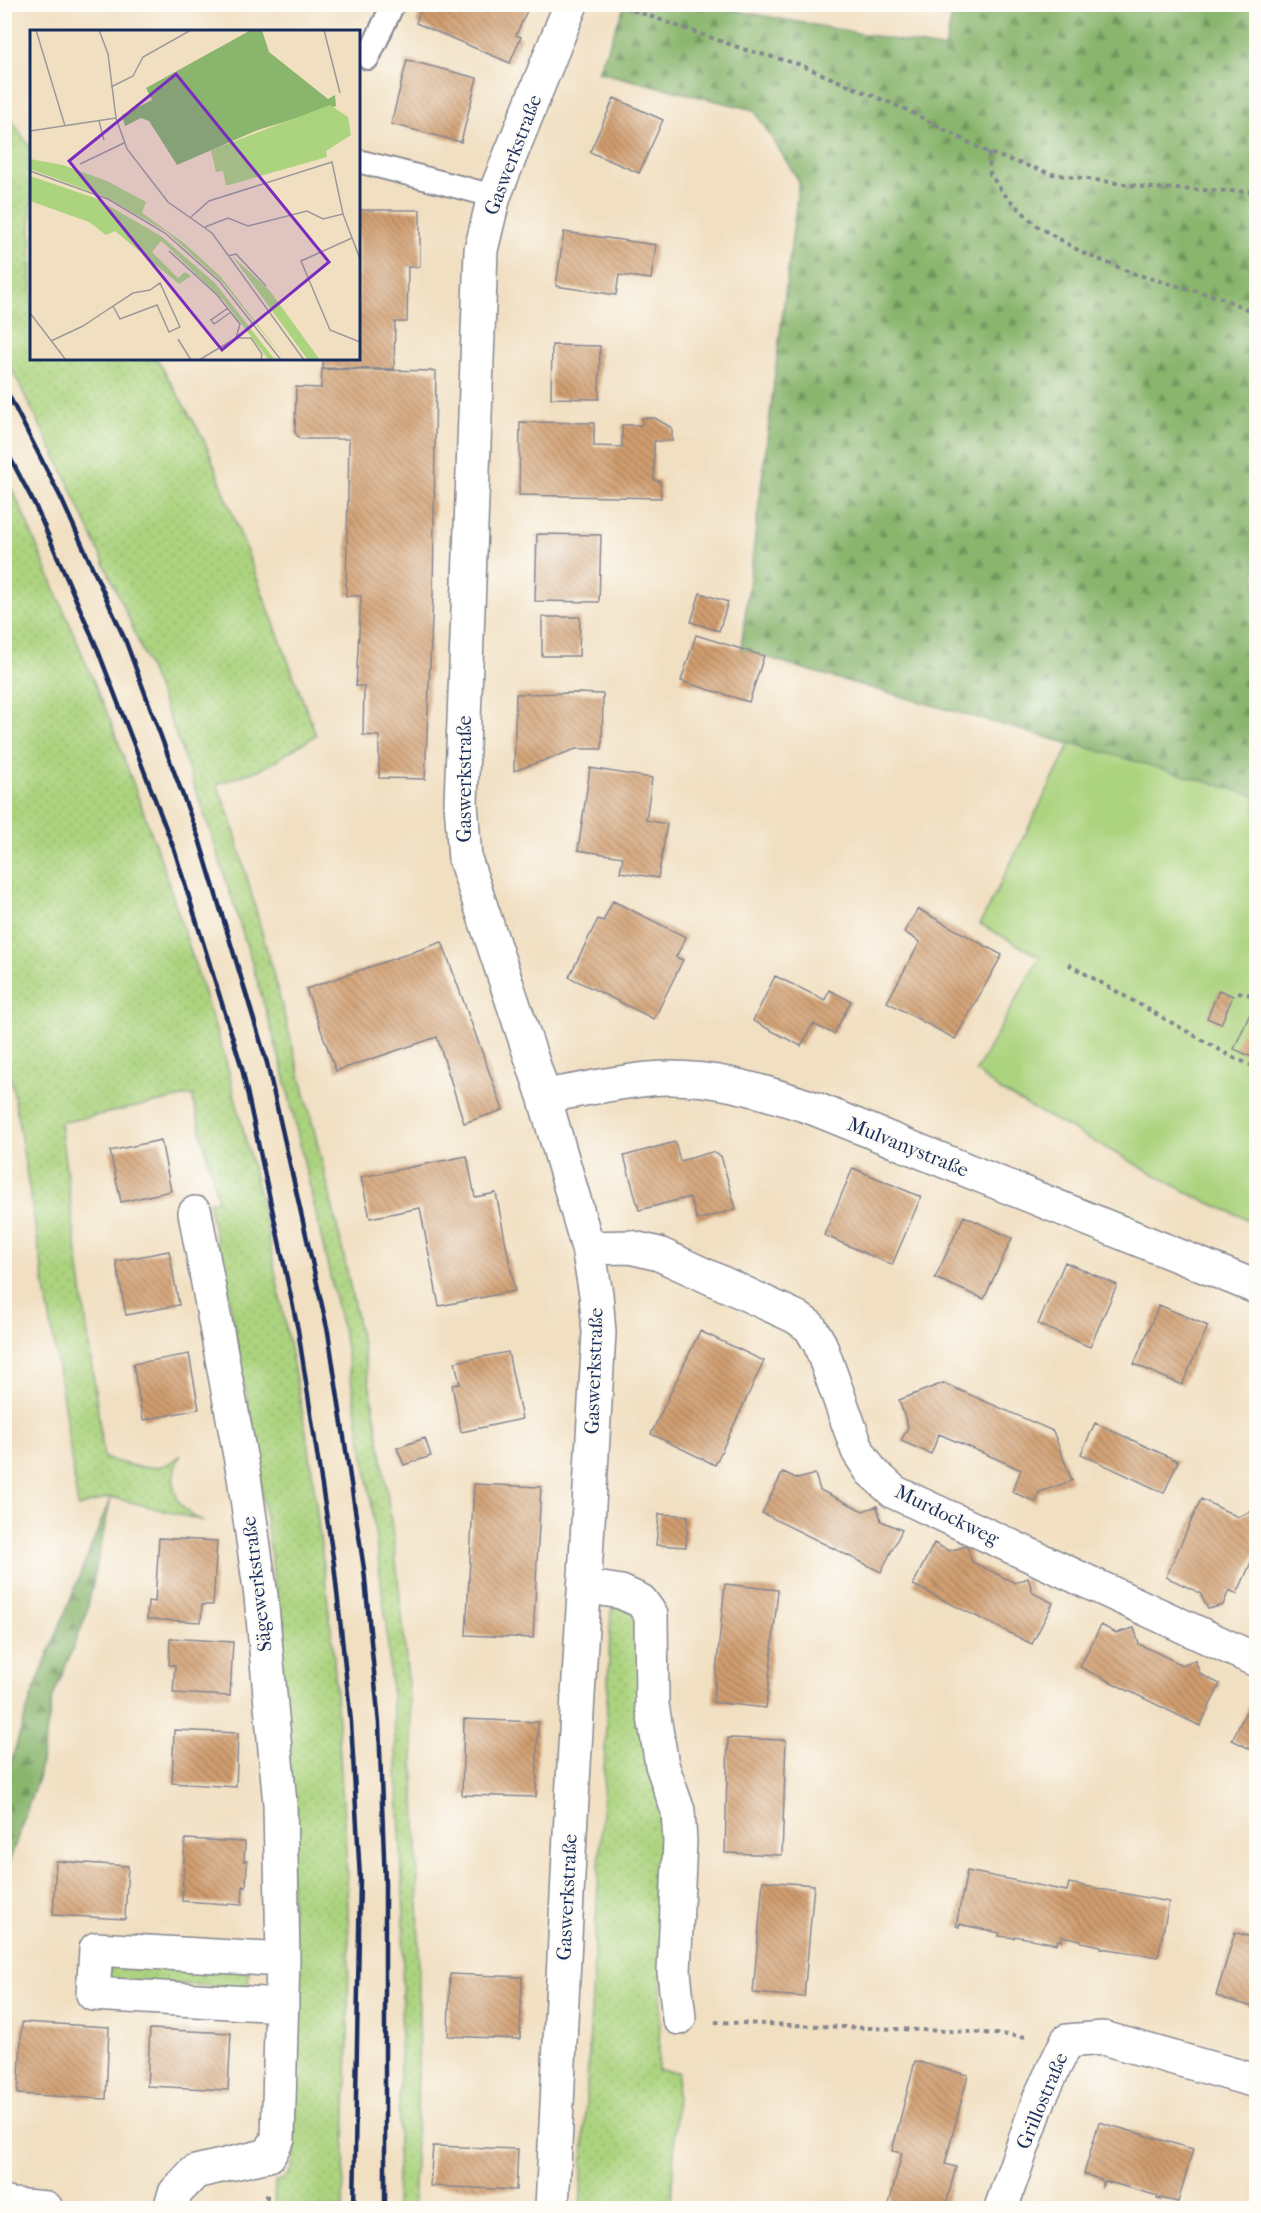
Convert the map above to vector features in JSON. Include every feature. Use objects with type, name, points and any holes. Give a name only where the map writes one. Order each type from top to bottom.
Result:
[{"type":"street","name":"Gaswerkstraße","points":[[552,2208],[599,1333],[596,1294],[588,1248],[544,1096],[465,859],[461,803],[481,250],[494,196],[571,4]]},
{"type":"street","name":"Mulvanystraße","points":[[544,1096],[650,1079],[712,1081],[765,1092],[813,1108],[1257,1287]]},
{"type":"street","name":"Sägewerkstraße","points":[[170,2208],[175,2193],[195,2172],[269,2155],[278,2138],[282,2005],[280,1804],[261,1596],[244,1477],[195,1213]]},
{"type":"street","name":"Murdockweg","points":[[588,1248],[630,1247],[659,1254],[796,1317],[810,1327],[820,1344],[858,1451],[871,1471],[894,1492],[1257,1660]]},
{"type":"street","points":[[584,1586],[621,1592],[641,1601],[651,1614],[652,1705],[662,1765],[678,1811],[680,1831],[674,1972],[679,2018]]},
{"type":"street","points":[[282,2005],[93,1994],[96,1948],[283,1960]]},
{"type":"street","name":"Grillostraße","points":[[1001,2208],[1040,2097],[1067,2041],[1102,2038],[1257,2081]]},
{"type":"street","points":[[4,2203],[46,2208]]},
{"type":"lane","points":[[368,58],[393,4]]},
{"type":"lane","points":[[360,162],[494,196]]},
{"type":"path","points":[[616,4],[743,49],[798,64],[907,110],[989,153],[1052,174],[1152,188],[1257,192]]},
{"type":"path","points":[[989,153],[990,174],[1003,193],[1037,226],[1083,253],[1135,274],[1221,298],[1257,313]]},
{"type":"path","points":[[1068,964],[1234,1058],[1257,1067]]},
{"type":"path","points":[[1238,992],[1257,996]]},
{"type":"path","points":[[679,2018],[725,2023],[973,2032],[1067,2041]]},
{"type":"green space","points":[[625,5],[705,5],[945,49],[954,5],[1256,5],[1256,796],[814,672],[741,649],[799,181],[754,110],[598,72]]},
{"type":"green space","points":[[5,110],[30,148],[30,360],[158,360],[202,436],[211,457],[316,735],[264,768],[217,784],[232,823],[253,898],[331,1199],[363,1350],[391,1524],[403,1621],[416,1817],[419,2013],[413,2208],[396,2208],[404,1916],[396,1748],[386,1624],[371,1499],[344,1337],[283,1070],[211,833],[175,732],[129,619],[62,469],[5,356]]},
{"type":"green space","points":[[4,474],[20,506],[110,720],[161,860],[226,1061],[263,1209],[309,1447],[333,1645],[346,1851],[349,1940],[343,2208],[274,2208],[275,2182],[287,2176],[293,2163],[297,1996],[273,1569],[253,1432],[227,1287],[208,1202],[218,1200],[192,1095],[60,1123],[104,1458],[134,1466],[153,1467],[163,1466],[181,1455],[174,1475],[176,1494],[186,1510],[204,1521],[111,1497],[78,1507],[64,1405],[13,1089],[5,1053]]},
{"type":"green space","points":[[1071,743],[1256,796],[1256,1223],[1196,1197],[999,1090],[976,1071],[1040,957],[980,924]]},
{"type":"green space","points":[[111,1497],[86,1616],[53,1697],[38,1778],[5,1874],[5,1780],[31,1698]]},
{"type":"green space","points":[[616,1606],[634,1612],[666,1805],[665,1904],[658,2070],[678,2072],[671,2208],[580,2208],[611,1611]]},
{"type":"green space","points":[[110,1964],[249,1972],[248,1988],[109,1980]]},
{"type":"building","points":[[423,4],[530,4],[516,35],[521,37],[510,63],[416,23]]},
{"type":"building","points":[[407,60],[477,78],[461,142],[391,124]]},
{"type":"building","points":[[614,98],[663,120],[639,173],[590,152]]},
{"type":"building","points":[[360,210],[420,210],[420,267],[408,267],[407,322],[395,322],[394,369],[323,368],[323,360],[360,360]]},
{"type":"building","points":[[564,232],[656,245],[651,279],[619,275],[616,295],[556,286]]},
{"type":"building","points":[[552,345],[600,346],[599,399],[551,398]]},
{"type":"building","points":[[322,369],[436,371],[433,595],[425,779],[379,778],[379,736],[363,735],[364,686],[356,686],[361,596],[346,596],[349,439],[300,439],[295,433],[296,387],[321,388]]},
{"type":"building","points":[[642,418],[655,418],[672,428],[672,441],[654,441],[654,480],[660,481],[661,498],[519,495],[520,422],[594,423],[594,446],[622,447],[622,425],[642,425]]},
{"type":"building","points":[[537,534],[601,535],[599,602],[535,601]]},
{"type":"building","points":[[700,593],[728,602],[719,631],[691,622]]},
{"type":"building","points":[[542,617],[580,617],[579,656],[542,656]]},
{"type":"building","points":[[696,635],[764,656],[749,702],[681,681]]},
{"type":"building","points":[[516,694],[603,694],[602,749],[576,749],[514,771]]},
{"type":"building","points":[[590,768],[652,778],[646,820],[667,824],[658,878],[620,872],[623,857],[578,850]]},
{"type":"building","points":[[613,901],[686,937],[676,957],[683,960],[654,1019],[569,977],[598,919],[603,921]]},
{"type":"building","points":[[918,909],[1002,955],[955,1039],[887,1002],[920,942],[904,932]]},
{"type":"building","points":[[442,942],[503,1110],[464,1123],[437,1037],[336,1071],[306,989]]},
{"type":"building","points":[[775,976],[825,1000],[829,990],[851,1001],[834,1034],[813,1024],[801,1046],[753,1021]]},
{"type":"building","points":[[1219,990],[1233,996],[1221,1024],[1207,1018]]},
{"type":"building","points":[[1254,1005],[1256,1006],[1256,1059],[1234,1049]]},
{"type":"building","points":[[161,1140],[171,1191],[121,1202],[110,1151]]},
{"type":"building","points":[[675,1142],[680,1161],[712,1152],[721,1156],[736,1209],[697,1220],[690,1197],[639,1210],[624,1156]]},
{"type":"building","points":[[467,1156],[475,1197],[496,1193],[515,1291],[439,1306],[420,1208],[370,1218],[361,1177]]},
{"type":"building","points":[[853,1168],[921,1197],[892,1265],[824,1235]]},
{"type":"building","points":[[964,1216],[1012,1238],[984,1299],[935,1278]]},
{"type":"building","points":[[169,1251],[179,1305],[126,1315],[116,1261]]},
{"type":"building","points":[[1065,1262],[1117,1285],[1090,1347],[1038,1324]]},
{"type":"building","points":[[1159,1305],[1208,1326],[1182,1385],[1134,1364]]},
{"type":"building","points":[[700,1331],[764,1361],[715,1465],[651,1434]]},
{"type":"building","points":[[508,1352],[522,1419],[461,1432],[452,1385],[460,1384],[455,1362]]},
{"type":"building","points":[[189,1354],[199,1409],[143,1420],[133,1364]]},
{"type":"building","points":[[943,1383],[1053,1431],[1072,1481],[1039,1492],[1036,1502],[1012,1492],[1021,1470],[1006,1463],[939,1434],[931,1454],[901,1441],[908,1427],[899,1400]]},
{"type":"building","points":[[1095,1423],[1178,1461],[1164,1493],[1081,1454]]},
{"type":"building","points":[[425,1438],[431,1456],[404,1465],[397,1448]]},
{"type":"building","points":[[783,1472],[798,1479],[815,1474],[820,1490],[863,1511],[877,1506],[881,1521],[902,1530],[881,1572],[762,1513]]},
{"type":"building","points":[[474,1484],[541,1487],[533,1638],[466,1635]]},
{"type":"building","points":[[1201,1499],[1238,1517],[1252,1511],[1256,1521],[1253,1541],[1256,1543],[1256,1551],[1237,1594],[1229,1590],[1223,1605],[1208,1609],[1200,1593],[1166,1577]]},
{"type":"building","points":[[659,1514],[688,1516],[686,1547],[656,1545]]},
{"type":"building","points":[[159,1538],[217,1541],[213,1605],[202,1605],[201,1622],[147,1619],[148,1601],[155,1602]]},
{"type":"building","points":[[934,1543],[949,1551],[967,1546],[972,1562],[1015,1583],[1028,1578],[1033,1593],[1053,1603],[1032,1644],[913,1585]]},
{"type":"building","points":[[725,1584],[778,1590],[766,1708],[713,1702]]},
{"type":"building","points":[[1101,1625],[1116,1633],[1134,1628],[1139,1644],[1182,1665],[1195,1660],[1200,1674],[1220,1684],[1200,1726],[1080,1667]]},
{"type":"building","points":[[170,1638],[233,1642],[230,1696],[173,1693],[175,1665],[169,1665]]},
{"type":"building","points":[[1253,1698],[1256,1700],[1256,1752],[1232,1740]]},
{"type":"building","points":[[464,1719],[538,1722],[536,1797],[462,1795]]},
{"type":"building","points":[[174,1730],[238,1733],[236,1787],[172,1783]]},
{"type":"building","points":[[728,1738],[786,1740],[782,1855],[725,1853]]},
{"type":"building","points":[[185,1839],[245,1842],[246,1887],[243,1886],[242,1905],[182,1901]]},
{"type":"building","points":[[56,1861],[128,1866],[125,1919],[53,1915]]},
{"type":"building","points":[[967,1871],[1067,1891],[1069,1883],[1169,1902],[1158,1957],[1101,1948],[1101,1946],[1081,1942],[1081,1940],[1061,1936],[1061,1941],[1058,1940],[1057,1944],[1015,1936],[1014,1938],[999,1936],[1000,1933],[959,1924],[959,1927],[956,1926]]},
{"type":"building","points":[[763,1881],[814,1885],[804,1997],[753,1993]]},
{"type":"building","points":[[1235,1932],[1256,1939],[1256,2008],[1216,1996]]},
{"type":"building","points":[[450,1974],[522,1977],[520,2039],[448,2036]]},
{"type":"building","points":[[22,2022],[109,2027],[106,2099],[18,2094]]},
{"type":"building","points":[[150,2029],[231,2033],[228,2090],[147,2086]]},
{"type":"building","points":[[915,2061],[968,2075],[945,2164],[956,2167],[945,2208],[888,2208],[902,2153],[892,2151]]},
{"type":"building","points":[[1099,2122],[1193,2149],[1178,2202],[1160,2198],[1160,2200],[1157,2199],[1158,2196],[1105,2181],[1102,2186],[1102,2180],[1084,2174]]},
{"type":"building","points":[[433,2146],[518,2149],[516,2190],[430,2186]]},
{"type":"railway","points":[[4,386],[61,498],[126,642],[199,839],[267,1063],[328,1332],[364,1569],[379,1724],[385,1883],[385,2208]]},
{"type":"railway","points":[[4,446],[35,505],[97,648],[174,849],[242,1068],[298,1330],[334,1564],[351,1722],[360,1878],[354,2208]]}]
